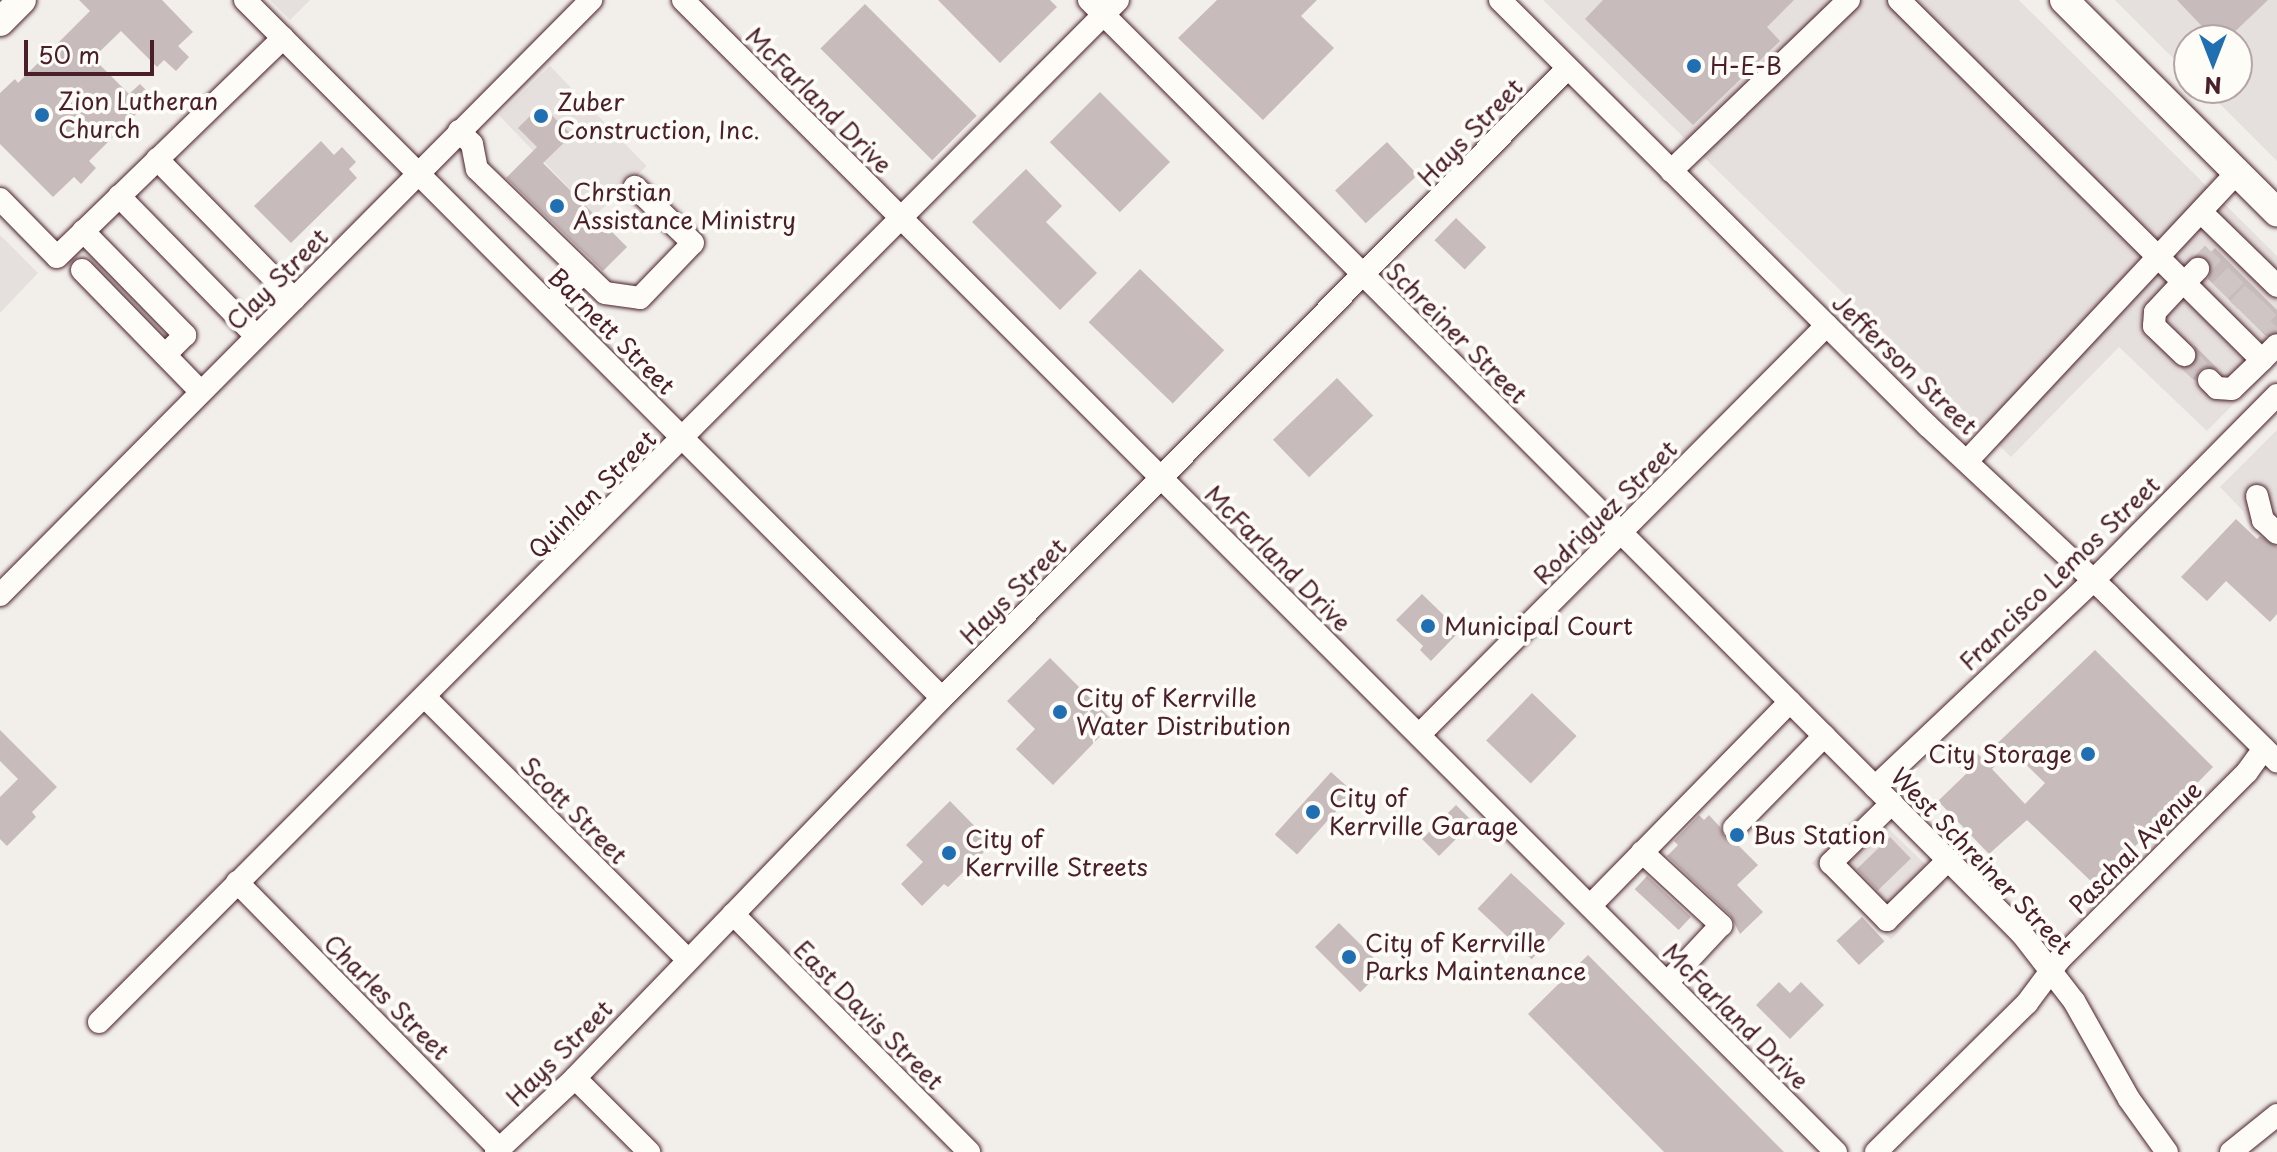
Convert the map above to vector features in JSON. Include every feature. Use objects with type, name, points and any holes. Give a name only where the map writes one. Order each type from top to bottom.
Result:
[{"type":"main road","points":[[0,22],[22,0]]},
{"type":"main road","points":[[2064,0],[2277,212]]},
{"type":"street","name":"Clay Street","points":[[0,595],[591,0]]},
{"type":"street","name":"McFarland Drive","points":[[683,0],[1836,1152]]},
{"type":"street","name":"Jefferson Street","points":[[1500,0],[1928,426],[1968,460],[2270,755]]},
{"type":"street","points":[[1671,171],[1849,0]]},
{"type":"street","points":[[1899,0],[2158,258],[2199,286],[2252,336],[2232,389],[2217,388],[2209,380]]},
{"type":"street","name":"Barnett Street","points":[[257,4],[283,38],[942,698]]},
{"type":"street","name":"Quinlan Street","points":[[99,1022],[684,438],[1104,5]]},
{"type":"street","name":"Schreiner Street","points":[[1104,5],[1364,276],[1790,702]]},
{"type":"street","points":[[0,199],[57,257],[283,38]]},
{"type":"street","name":"Hays Street","points":[[497,1150],[575,1078],[942,698],[1568,68]]},
{"type":"street","points":[[459,131],[472,144],[477,169],[605,293],[640,298],[693,243],[635,187]]},
{"type":"street","points":[[157,159],[294,299]]},
{"type":"street","points":[[1968,460],[2237,173]]},
{"type":"street","points":[[119,196],[256,336]]},
{"type":"street","points":[[2201,212],[2232,254],[2270,291]]},
{"type":"street","points":[[83,231],[185,335],[165,355]]},
{"type":"street","points":[[82,270],[201,392]]},
{"type":"street","points":[[549,304],[584,273]]},
{"type":"street","points":[[2184,355],[2154,326],[2155,312],[2199,286]]},
{"type":"street","name":"Rodriguez Street","points":[[1419,735],[1827,325]]},
{"type":"street","name":"Francisco Lemos Street","points":[[1948,860],[1887,920],[1831,863],[1884,795],[2277,395]]},
{"type":"street","points":[[2257,496],[2263,520],[2277,533]]},
{"type":"street","name":"Scott Street","points":[[425,697],[687,959]]},
{"type":"street","points":[[1590,906],[1790,702]]},
{"type":"street","name":"West Schreiner Street","points":[[1790,702],[2022,934],[2052,970],[2081,1013],[2129,1099],[2167,1152]]},
{"type":"street","points":[[1734,828],[1824,736]]},
{"type":"street","name":"Paschal Avenue","points":[[1876,1152],[2027,1003],[2052,970],[2247,772],[2270,755]]},
{"type":"street","points":[[1642,852],[1721,925],[1667,983]]},
{"type":"street","name":"Charles Street","points":[[237,882],[497,1150]]},
{"type":"street","name":"East Davis Street","points":[[733,914],[969,1152]]},
{"type":"street","points":[[575,1078],[649,1152]]},
{"type":"street","points":[[2231,1152],[2277,1115]]},
{"type":"shaded area","points":[[270,0],[310,0],[290,20]]},
{"type":"shaded area","points":[[1543,0],[2019,0],[2277,256],[2277,360],[2207,431],[2119,347],[2011,457]]},
{"type":"shaded area","points":[[2115,0],[2277,0],[2277,161],[2220,104],[2253,104],[2253,24],[2173,24],[2173,58]]},
{"type":"shaded area","points":[[550,66],[647,166],[595,215],[499,115]]},
{"type":"shaded area","points":[[0,235],[38,273],[0,313]]},
{"type":"shaded area","points":[[2277,430],[2277,551],[2247,522],[2243,511],[2220,487]]},
{"type":"shaded area","points":[[1866,807],[1945,883],[1891,940],[1812,863]]},
{"type":"building","name":"Zion Lutheran Church","points":[[79,0],[162,0],[193,32],[178,46],[189,57],[176,71],[164,60],[157,67],[121,31],[93,58],[129,94],[140,84],[153,97],[89,161],[96,168],[81,184],[74,177],[53,197],[0,144],[0,93],[15,79],[18,83],[90,11]]},
{"type":"building","points":[[938,0],[1050,0],[1057,7],[1000,63]]},
{"type":"building","points":[[1217,0],[1317,0],[1301,16],[1334,48],[1263,120],[1178,38]]},
{"type":"building","name":"H-E-B","points":[[1603,0],[1794,0],[1767,27],[1780,41],[1693,125],[1585,19]]},
{"type":"building","points":[[2177,0],[2268,0],[2243,24],[2200,24]]},
{"type":"building","points":[[865,4],[977,116],[932,160],[820,49]]},
{"type":"building","points":[[1100,92],[1170,162],[1120,212],[1050,142]]},
{"type":"building","name":"Chrstian Assistance Ministry","points":[[541,105],[572,135],[543,163],[627,247],[603,271],[506,178],[537,147],[518,128]]},
{"type":"building","points":[[321,141],[334,155],[342,147],[356,162],[349,169],[357,178],[291,243],[254,206]]},
{"type":"building","points":[[1387,142],[1418,175],[1366,223],[1335,190]]},
{"type":"building","points":[[1026,169],[1062,206],[1046,222],[1097,273],[1060,310],[972,222]]},
{"type":"building","points":[[1456,218],[1486,247],[1465,269],[1434,240]]},
{"type":"building","points":[[2215,248],[2277,310],[2277,331],[2266,336],[2208,279],[2212,266],[2205,258]]},
{"type":"building","points":[[1140,269],[1224,350],[1173,404],[1089,322]]},
{"type":"building","points":[[2194,345],[2219,370],[2205,367],[2199,371],[2195,381],[2182,369],[2193,365],[2197,359]]},
{"type":"building","points":[[1337,378],[1373,415],[1309,477],[1273,440]]},
{"type":"building","points":[[2236,519],[2257,539],[2260,536],[2277,547],[2277,614],[2270,622],[2226,581],[2207,601],[2181,577]]},
{"type":"building","name":"Municipal Court","points":[[1422,594],[1460,631],[1431,661],[1420,650],[1423,646],[1396,620]]},
{"type":"building","points":[[2095,650],[2213,767],[2096,886],[2027,820],[1989,854],[1938,801],[1966,774],[1956,764],[1973,749],[1982,758]],"holes":[[[2011,750],[2045,783],[2025,804],[1992,769]]]},
{"type":"building","name":"City of Kerrville Water Distribution","points":[[1050,658],[1114,722],[1053,785],[1016,749],[1035,729],[1007,701]]},
{"type":"building","points":[[1532,693],[1577,736],[1531,784],[1486,740]]},
{"type":"building","points":[[0,730],[57,787],[32,812],[36,817],[7,846],[0,839],[0,797],[18,779],[0,761]]},
{"type":"building","name":"City of Kerrville Garage","points":[[1331,772],[1353,792],[1297,854],[1275,834]]},
{"type":"building","name":"City of Kerrville Streets","points":[[950,801],[992,844],[948,887],[944,884],[922,906],[901,884],[923,862],[906,845]]},
{"type":"building","points":[[1456,805],[1473,822],[1439,856],[1422,839]]},
{"type":"building","points":[[1699,815],[1704,820],[1709,815],[1724,837],[1735,842],[1758,865],[1737,885],[1763,912],[1740,934],[1730,915],[1667,856],[1678,845],[1674,841]]},
{"type":"building","points":[[1890,837],[1911,859],[1878,891],[1857,869]]},
{"type":"building","points":[[1511,873],[1565,923],[1532,959],[1478,909]]},
{"type":"building","points":[[1647,876],[1691,917],[1679,930],[1635,889]]},
{"type":"building","points":[[1862,917],[1885,941],[1859,965],[1836,941]]},
{"type":"building","name":"City of Kerrville Parks Maintenance","points":[[1339,923],[1384,968],[1360,992],[1315,947]]},
{"type":"building","points":[[1588,955],[1784,1152],[1664,1152],[1528,1014]]},
{"type":"building","points":[[1779,982],[1790,993],[1801,982],[1824,1005],[1790,1039],[1756,1005]]},
{"type":"tunnel","points":[[2198,269],[2216,250]]},
{"type":"tunnel","points":[[2220,291],[2239,272]]},
{"type":"tunnel","points":[[2238,309],[2256,290]]},
{"type":"tunnel","points":[[2253,323],[2271,305]]},
{"type":"tunnel","points":[[2268,337],[2277,328]]},
{"type":"tunnel","points":[[2184,355],[2209,380]]},
{"type":"place","name":"H-E-B","points":[[1694,66]]},
{"type":"place","name":"Zion Lutheran Church","points":[[42,115]]},
{"type":"place","name":"Zuber Construction, Inc.","points":[[541,116]]},
{"type":"place","name":"Chrstian Assistance Ministry","points":[[557,206]]},
{"type":"place","name":"Municipal Court","points":[[1428,626]]},
{"type":"place","name":"City of Kerrville Water Distribution","points":[[1060,712]]},
{"type":"place","name":"City Storage","points":[[2088,754]]},
{"type":"place","name":"City of Kerrville Garage","points":[[1313,812]]},
{"type":"place","name":"Bus Station","points":[[1737,835]]},
{"type":"place","name":"City of Kerrville Streets","points":[[949,853]]},
{"type":"place","name":"City of Kerrville Parks Maintenance","points":[[1349,957]]}]
